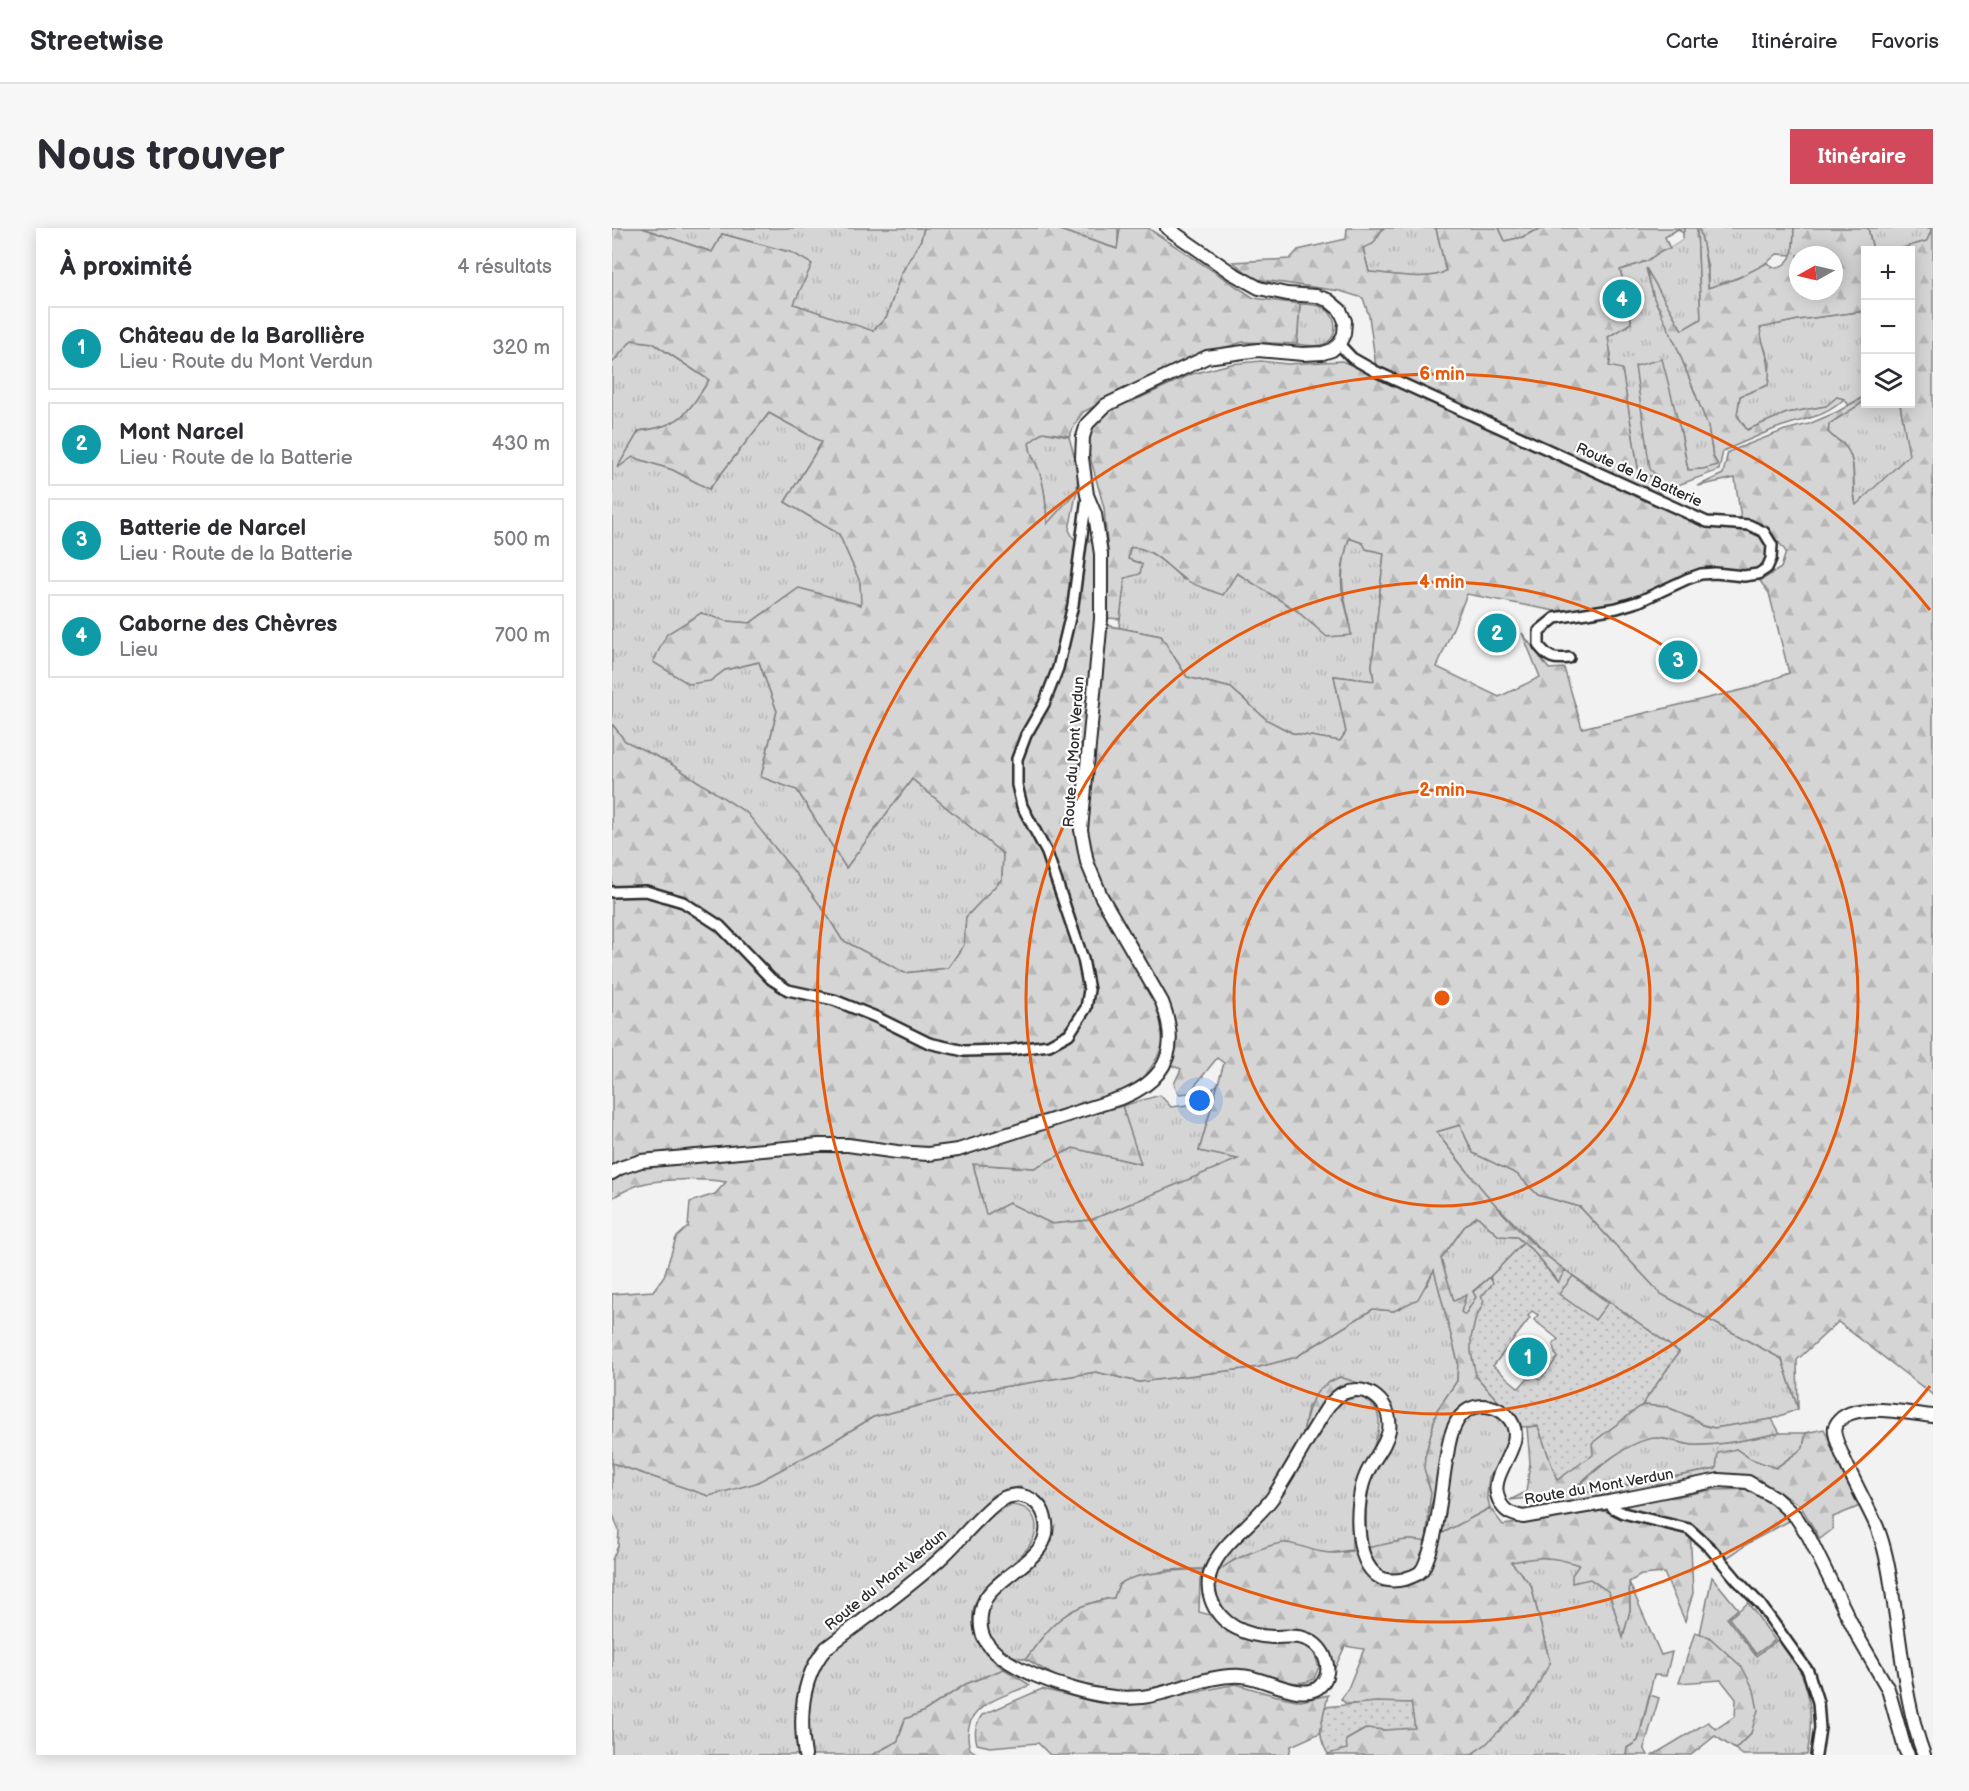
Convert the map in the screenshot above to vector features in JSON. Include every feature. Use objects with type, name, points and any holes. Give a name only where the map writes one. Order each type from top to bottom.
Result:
[{"type":"street","points":[[1167,228],[1232,273],[1259,288],[1287,294],[1316,296],[1328,300],[1340,310],[1345,321],[1344,334],[1339,344]]},
{"type":"street","name":"Route du Mont Verdun","points":[[612,1173],[641,1161],[819,1144],[848,1144],[897,1152],[928,1154],[958,1150],[1124,1096],[1140,1090],[1157,1077],[1167,1059],[1171,1038],[1169,1019],[1162,1002],[1101,896],[1087,862],[1082,830],[1101,619],[1101,554],[1095,514],[1087,495],[1082,458],[1083,437],[1087,424],[1106,405],[1207,357],[1258,350],[1323,353],[1339,344]]},
{"type":"street","name":"Route de la Batterie","points":[[1339,344],[1352,358],[1376,371],[1653,498],[1707,522],[1749,525],[1764,532],[1769,538],[1772,545],[1772,559],[1767,568],[1758,574],[1744,576],[1701,574],[1640,601],[1617,608],[1555,618],[1539,631],[1539,646],[1548,657],[1569,658]]},
{"type":"street","points":[[612,892],[646,891],[683,902],[720,926],[771,980],[788,990],[834,1000],[876,1017],[929,1043],[964,1051],[1010,1050],[1049,1045],[1069,1034],[1086,1008],[1089,990],[1083,959],[1047,854],[1022,806],[1017,785],[1017,759],[1026,735],[1044,704],[1059,668],[1073,605],[1087,495]]},
{"type":"street","name":"Route du Mont Verdun","points":[[806,1755],[802,1720],[803,1702],[806,1685],[816,1660],[826,1648],[938,1560],[1006,1496],[1027,1497],[1040,1506],[1046,1525],[1041,1546],[1027,1562],[995,1587],[985,1600],[980,1616],[982,1634],[990,1648],[1004,1660],[1047,1680],[1093,1694],[1125,1698],[1144,1696],[1217,1677],[1233,1676],[1259,1679],[1287,1689],[1304,1692],[1318,1688],[1324,1681],[1326,1658],[1317,1644],[1292,1636],[1274,1637],[1251,1634],[1231,1626],[1215,1608],[1208,1584],[1214,1564],[1272,1499],[1329,1405],[1342,1393],[1358,1390],[1371,1393],[1382,1402],[1389,1415],[1389,1431],[1366,1475],[1360,1498],[1359,1520],[1363,1554],[1371,1571],[1381,1579],[1396,1581],[1409,1578],[1422,1570],[1431,1550],[1451,1436],[1460,1417],[1469,1409],[1480,1406],[1491,1407],[1506,1415],[1514,1429],[1513,1448],[1497,1478],[1496,1494],[1502,1508],[1510,1514],[1523,1517],[1719,1480],[1748,1482],[1775,1498],[1796,1517],[1809,1537],[1858,1636],[1888,1689],[1908,1755]]},
{"type":"street","points":[[1924,1755],[1912,1720],[1885,1550],[1871,1514],[1836,1443],[1834,1430],[1843,1417],[1854,1411],[1869,1409],[1933,1416]]},
{"type":"street","points":[[1609,1502],[1623,1513],[1689,1529],[1711,1549],[1760,1604],[1808,1671],[1818,1702],[1819,1753]]},
{"type":"green space","points":[[612,228],[642,228],[712,252],[722,234],[793,253],[812,264],[794,304],[873,331],[887,316],[901,274],[921,240],[924,228],[1053,228],[1117,249],[1120,228],[1148,228],[1254,298],[1300,304],[1297,344],[1243,342],[1187,359],[1083,412],[1070,436],[1043,432],[1029,443],[1040,473],[1046,502],[1047,524],[1077,490],[1069,530],[1075,541],[1087,543],[1095,534],[1096,623],[1085,863],[1157,1004],[1165,1038],[1157,1058],[1145,1077],[1121,1092],[957,1144],[926,1148],[848,1139],[818,1139],[684,1150],[640,1156],[612,1167],[612,724],[625,741],[668,762],[747,813],[812,894],[842,940],[905,973],[948,968],[964,945],[966,917],[1002,879],[1003,854],[912,779],[846,868],[797,790],[761,777],[777,711],[759,662],[725,670],[710,681],[689,684],[653,662],[667,634],[701,613],[726,621],[750,623],[799,588],[861,605],[860,582],[839,534],[785,502],[822,442],[769,413],[709,489],[673,470],[633,457],[617,468],[639,431],[674,422],[688,410],[709,380],[653,343],[632,340],[612,363]]},
{"type":"green space","points":[[642,228],[924,228],[921,240],[901,274],[887,316],[873,332],[793,304],[793,253],[722,234],[712,252]]},
{"type":"green space","points":[[1053,228],[1118,228],[1118,249]]},
{"type":"green space","points":[[1347,228],[1383,228],[1373,244],[1363,248],[1369,272],[1430,276],[1446,271],[1436,228],[1499,228],[1505,241],[1549,228],[1685,228],[1683,233],[1678,229],[1665,237],[1670,249],[1662,250],[1647,261],[1620,270],[1630,305],[1631,323],[1608,337],[1611,355],[1609,366],[1622,369],[1639,474],[1659,478],[1650,469],[1635,366],[1662,359],[1688,470],[1718,465],[1713,456],[1708,426],[1677,347],[1654,298],[1646,268],[1682,330],[1701,319],[1697,228],[1699,228],[1704,251],[1708,288],[1738,278],[1767,263],[1776,268],[1789,259],[1789,300],[1843,300],[1843,246],[1793,246],[1794,228],[1868,228],[1872,246],[1861,246],[1861,312],[1760,328],[1769,370],[1768,385],[1740,396],[1737,415],[1747,430],[1787,413],[1826,406],[1837,397],[1844,399],[1822,414],[1780,427],[1723,451],[1719,470],[1651,495],[1376,367],[1369,316],[1363,298],[1340,291],[1255,279],[1233,262],[1290,259],[1298,250],[1346,239]]},
{"type":"green space","points":[[1383,228],[1436,228],[1446,271],[1419,277],[1369,272],[1363,248],[1373,243]]},
{"type":"green space","points":[[1499,228],[1549,228],[1505,241]]},
{"type":"green space","points":[[1685,228],[1697,228],[1701,319],[1681,331],[1647,271],[1654,298],[1677,347],[1708,426],[1713,456],[1718,466],[1688,470],[1681,433],[1661,478],[1639,474],[1622,370],[1609,367],[1611,355],[1607,337],[1631,323],[1630,305],[1620,270],[1653,257],[1683,239]]},
{"type":"green space","points":[[1699,228],[1794,228],[1793,246],[1789,246],[1789,255],[1777,254],[1753,271],[1708,288],[1708,268]]},
{"type":"green space","points":[[1868,228],[1931,228],[1927,241],[1910,246],[1872,246]]},
{"type":"green space","points":[[1933,228],[1933,1395],[1838,1322],[1797,1360],[1798,1409],[1782,1359],[1661,1294],[1580,1207],[1538,1195],[1517,1174],[1473,1153],[1460,1125],[1436,1132],[1512,1223],[1565,1270],[1559,1283],[1533,1251],[1517,1237],[1499,1236],[1477,1216],[1464,1227],[1441,1259],[1454,1301],[1466,1295],[1461,1312],[1465,1315],[1476,1297],[1473,1292],[1490,1277],[1493,1283],[1475,1321],[1476,1376],[1499,1402],[1480,1400],[1462,1406],[1447,1428],[1435,1493],[1428,1515],[1431,1493],[1424,1468],[1425,1457],[1437,1410],[1457,1381],[1458,1362],[1434,1270],[1418,1299],[1394,1311],[1373,1309],[1296,1357],[1259,1367],[1139,1382],[1096,1372],[977,1391],[873,1417],[820,1449],[756,1483],[709,1496],[612,1463],[612,1294],[653,1291],[664,1276],[676,1238],[688,1227],[690,1202],[715,1194],[726,1182],[684,1180],[651,1182],[634,1187],[612,1198],[612,1181],[625,1173],[644,1167],[686,1162],[848,1150],[898,1157],[1037,1129],[1122,1106],[1141,1164],[1073,1148],[1034,1168],[973,1164],[986,1215],[1009,1203],[1052,1224],[1091,1220],[1238,1159],[1199,1151],[1224,1063],[1217,1058],[1189,1093],[1179,1094],[1174,1084],[1181,1069],[1170,1065],[1176,1032],[1170,1009],[1104,894],[1089,861],[1084,830],[1105,625],[1161,636],[1187,677],[1231,688],[1267,720],[1292,733],[1340,741],[1346,732],[1334,676],[1374,681],[1372,666],[1384,553],[1366,549],[1363,543],[1349,538],[1342,581],[1351,635],[1327,637],[1296,610],[1237,573],[1223,595],[1187,581],[1152,553],[1138,548],[1130,548],[1128,559],[1142,564],[1140,574],[1125,578],[1120,619],[1108,618],[1108,554],[1104,508],[1089,453],[1089,437],[1094,422],[1115,407],[1192,374],[1231,364],[1261,361],[1287,364],[1342,361],[1707,524],[1745,528],[1759,533],[1770,545],[1767,561],[1759,568],[1740,571],[1712,568],[1696,571],[1612,606],[1555,611],[1467,594],[1437,667],[1499,697],[1540,677],[1522,633],[1549,669],[1564,668],[1582,728],[1750,688],[1789,673],[1769,593],[1760,581],[1781,568],[1786,552],[1772,537],[1741,519],[1735,478],[1698,486],[1723,474],[1728,452],[1785,430],[1809,424],[1861,398],[1861,404],[1829,424],[1828,432],[1843,444],[1851,457],[1856,505],[1909,455],[1901,408],[1915,408],[1915,246],[1910,246],[1927,241]]},
{"type":"green space","points":[[1300,304],[1312,304],[1329,312],[1335,328],[1334,334],[1327,343],[1315,346],[1297,344]]},
{"type":"green space","points":[[1861,312],[1861,398],[1849,405],[1844,399],[1837,397],[1827,406],[1787,413],[1747,430],[1737,415],[1740,396],[1768,385],[1770,363],[1760,328]]},
{"type":"green space","points":[[632,340],[653,343],[709,380],[689,410],[674,422],[639,431],[619,467],[632,457],[673,470],[709,489],[769,413],[822,442],[785,502],[839,534],[860,581],[862,606],[799,588],[750,623],[726,621],[701,613],[710,681],[725,670],[759,662],[777,711],[761,777],[797,790],[846,868],[912,779],[1003,854],[1002,879],[966,917],[964,945],[948,968],[905,973],[842,940],[825,912],[668,762],[625,741],[612,724],[612,363]]},
{"type":"green space","points":[[1861,402],[1861,408],[1901,408],[1910,455],[1856,506],[1851,457],[1843,444],[1828,432],[1829,424]]},
{"type":"green space","points":[[1043,432],[1069,437],[1078,469],[1077,490],[1047,525],[1046,503],[1040,473],[1029,443]]},
{"type":"green space","points":[[1349,538],[1363,543],[1366,549],[1384,553],[1372,666],[1374,681],[1334,676],[1346,732],[1340,741],[1292,733],[1267,720],[1231,688],[1187,677],[1161,636],[1119,628],[1125,578],[1142,564],[1128,559],[1130,547],[1152,554],[1184,580],[1237,573],[1296,610],[1312,624],[1350,622],[1342,580]]},
{"type":"green space","points":[[1218,1084],[1199,1151],[1239,1159],[1091,1220],[1052,1224],[1009,1203],[986,1215],[973,1164],[1034,1168],[1073,1148],[1140,1164],[1122,1106],[1160,1095],[1171,1107],[1196,1104]]},
{"type":"green space","points":[[1460,1125],[1473,1153],[1517,1174],[1538,1195],[1580,1207],[1661,1294],[1782,1359],[1798,1409],[1772,1419],[1714,1428],[1667,1407],[1642,1405],[1679,1352],[1550,1259],[1490,1199],[1436,1132]]},
{"type":"green space","points":[[1477,1216],[1499,1236],[1517,1237],[1523,1243],[1473,1291],[1476,1297],[1465,1315],[1461,1312],[1465,1296],[1454,1301],[1441,1259],[1464,1227]]},
{"type":"green space","points":[[1523,1243],[1533,1251],[1558,1283],[1565,1270],[1679,1352],[1642,1405],[1592,1443],[1593,1455],[1557,1480],[1538,1426],[1521,1427],[1511,1411],[1499,1402],[1476,1376],[1471,1352],[1471,1338],[1475,1321],[1484,1301],[1481,1297],[1493,1283],[1490,1277]],"holes":[[[1532,1311],[1538,1315],[1534,1320],[1558,1339],[1553,1345],[1558,1357],[1540,1380],[1536,1377],[1526,1380],[1519,1388],[1493,1366],[1530,1318],[1528,1316]]]},
{"type":"green space","points":[[1434,1269],[1458,1362],[1457,1381],[1437,1410],[1425,1457],[1427,1480],[1431,1493],[1426,1542],[1410,1540],[1367,1548],[1368,1492],[1373,1474],[1393,1434],[1395,1416],[1387,1398],[1379,1392],[1339,1377],[1308,1407],[1303,1433],[1268,1493],[1210,1557],[1203,1569],[1167,1570],[1119,1585],[1114,1598],[1084,1605],[1063,1617],[1053,1625],[1026,1659],[1007,1655],[995,1645],[987,1633],[986,1615],[989,1604],[1045,1549],[1051,1534],[1051,1514],[1038,1496],[1020,1487],[1006,1489],[993,1495],[915,1573],[824,1646],[809,1666],[799,1690],[795,1719],[799,1755],[612,1755],[612,1560],[618,1546],[619,1531],[612,1512],[612,1463],[709,1496],[820,1449],[873,1417],[977,1391],[1096,1372],[1139,1382],[1259,1367],[1296,1357],[1373,1309],[1394,1311],[1427,1285]]},
{"type":"green space","points":[[1573,1276],[1608,1303],[1595,1320],[1559,1294]]},
{"type":"green space","points":[[1340,1377],[1358,1383],[1340,1389],[1303,1433],[1307,1414],[1317,1392]]},
{"type":"green space","points":[[1360,1397],[1372,1405],[1378,1415],[1379,1427],[1376,1441],[1354,1494],[1352,1550],[1323,1554],[1286,1543],[1234,1560],[1215,1576],[1220,1563],[1246,1533],[1331,1412],[1345,1401]]},
{"type":"green space","points":[[1642,1405],[1667,1407],[1714,1428],[1772,1419],[1780,1433],[1704,1445],[1662,1438],[1647,1440],[1610,1458],[1570,1493],[1591,1492],[1716,1469],[1718,1453],[1736,1449],[1751,1459],[1776,1468],[1803,1448],[1806,1433],[1824,1429],[1860,1506],[1833,1517],[1833,1529],[1820,1539],[1800,1505],[1752,1480],[1560,1504],[1555,1495],[1510,1500],[1526,1492],[1530,1463],[1527,1427],[1538,1426],[1557,1479],[1592,1443]]},
{"type":"green space","points":[[1475,1411],[1493,1412],[1506,1423],[1510,1433],[1509,1444],[1489,1477],[1487,1495],[1490,1508],[1441,1534],[1453,1446],[1462,1422]]},
{"type":"green space","points":[[1780,1433],[1806,1433],[1803,1448],[1775,1468],[1751,1459],[1736,1449],[1717,1469],[1569,1494],[1615,1455],[1643,1439],[1662,1438],[1693,1445],[1704,1445]]},
{"type":"green space","points":[[1760,1489],[1791,1520],[1725,1559],[1690,1526],[1693,1593],[1685,1621],[1664,1573],[1641,1575],[1629,1582],[1630,1610],[1623,1638],[1609,1592],[1590,1579],[1572,1583],[1572,1575],[1579,1565],[1545,1558],[1511,1562],[1531,1585],[1550,1663],[1528,1702],[1486,1744],[1470,1755],[1328,1755],[1346,1740],[1367,1728],[1385,1730],[1411,1703],[1346,1704],[1341,1699],[1347,1691],[1364,1649],[1345,1646],[1335,1668],[1328,1651],[1319,1640],[1299,1633],[1274,1633],[1246,1629],[1216,1606],[1213,1581],[1218,1572],[1246,1554],[1269,1546],[1286,1543],[1335,1553],[1407,1540],[1439,1543],[1441,1534],[1490,1508],[1503,1525],[1603,1511],[1631,1518],[1637,1512],[1627,1509],[1628,1503],[1642,1499],[1675,1497],[1711,1490]]},
{"type":"green space","points":[[1011,1505],[1025,1508],[1034,1518],[1036,1529],[1033,1540],[1026,1550],[980,1594],[973,1616],[974,1631],[979,1644],[1004,1669],[966,1684],[923,1712],[905,1719],[898,1741],[872,1755],[810,1755],[807,1727],[808,1700],[816,1674],[831,1650],[947,1561],[998,1510]]},
{"type":"green space","points":[[1540,1556],[1563,1559],[1579,1565],[1590,1579],[1609,1592],[1623,1636],[1630,1610],[1629,1582],[1661,1655],[1672,1652],[1666,1676],[1654,1675],[1638,1741],[1627,1748],[1626,1755],[1470,1755],[1486,1744],[1550,1663],[1531,1585],[1510,1562]]},
{"type":"green space","points":[[1203,1569],[1200,1580],[1199,1612],[1210,1615],[1220,1623],[1302,1644],[1313,1650],[1319,1667],[1314,1679],[1294,1683],[1255,1672],[1234,1669],[1146,1690],[1107,1691],[1081,1686],[1058,1678],[1026,1659],[1062,1617],[1084,1605],[1114,1598],[1119,1585],[1125,1581],[1159,1572]]},
{"type":"green space","points":[[1712,1577],[1738,1609],[1727,1618],[1756,1656],[1778,1640],[1800,1671],[1807,1691],[1810,1713],[1807,1755],[1743,1755],[1735,1749],[1751,1733],[1709,1637],[1700,1634]]},
{"type":"green space","points":[[1748,1603],[1775,1640],[1756,1654],[1729,1618]]},
{"type":"green space","points":[[1695,1632],[1709,1637],[1742,1667],[1754,1690],[1758,1710],[1751,1733],[1735,1749],[1715,1736],[1691,1755],[1653,1755],[1708,1722],[1716,1729],[1735,1716],[1736,1699],[1721,1680],[1679,1683]]},
{"type":"green space","points":[[1004,1669],[1030,1685],[994,1700],[976,1714],[970,1723],[968,1734],[970,1749],[979,1755],[872,1755],[898,1741],[905,1719],[923,1712],[966,1684]]},
{"type":"green space","points":[[1236,1684],[1301,1701],[1328,1695],[1320,1733],[1291,1746],[1289,1755],[1050,1755],[1038,1743],[990,1747],[977,1744],[976,1740],[975,1733],[982,1715],[1042,1689],[1100,1703],[1131,1705]]},
{"type":"green space","points":[[1650,1695],[1659,1698],[1644,1748],[1648,1755],[1626,1755],[1627,1748],[1638,1741]]},
{"type":"green space","points":[[1376,1702],[1411,1703],[1415,1728],[1385,1730],[1367,1728],[1346,1740],[1347,1749],[1328,1754],[1321,1736],[1325,1707]]},
{"type":"place","name":"Caborne des Chèvres","points":[[1622,299]]},
{"type":"place","name":"Mont Narcel","points":[[1497,633]]},
{"type":"place","name":"Batterie de Narcel","points":[[1678,660]]},
{"type":"place","name":"Château de la Barollière","points":[[1528,1357]]}]
